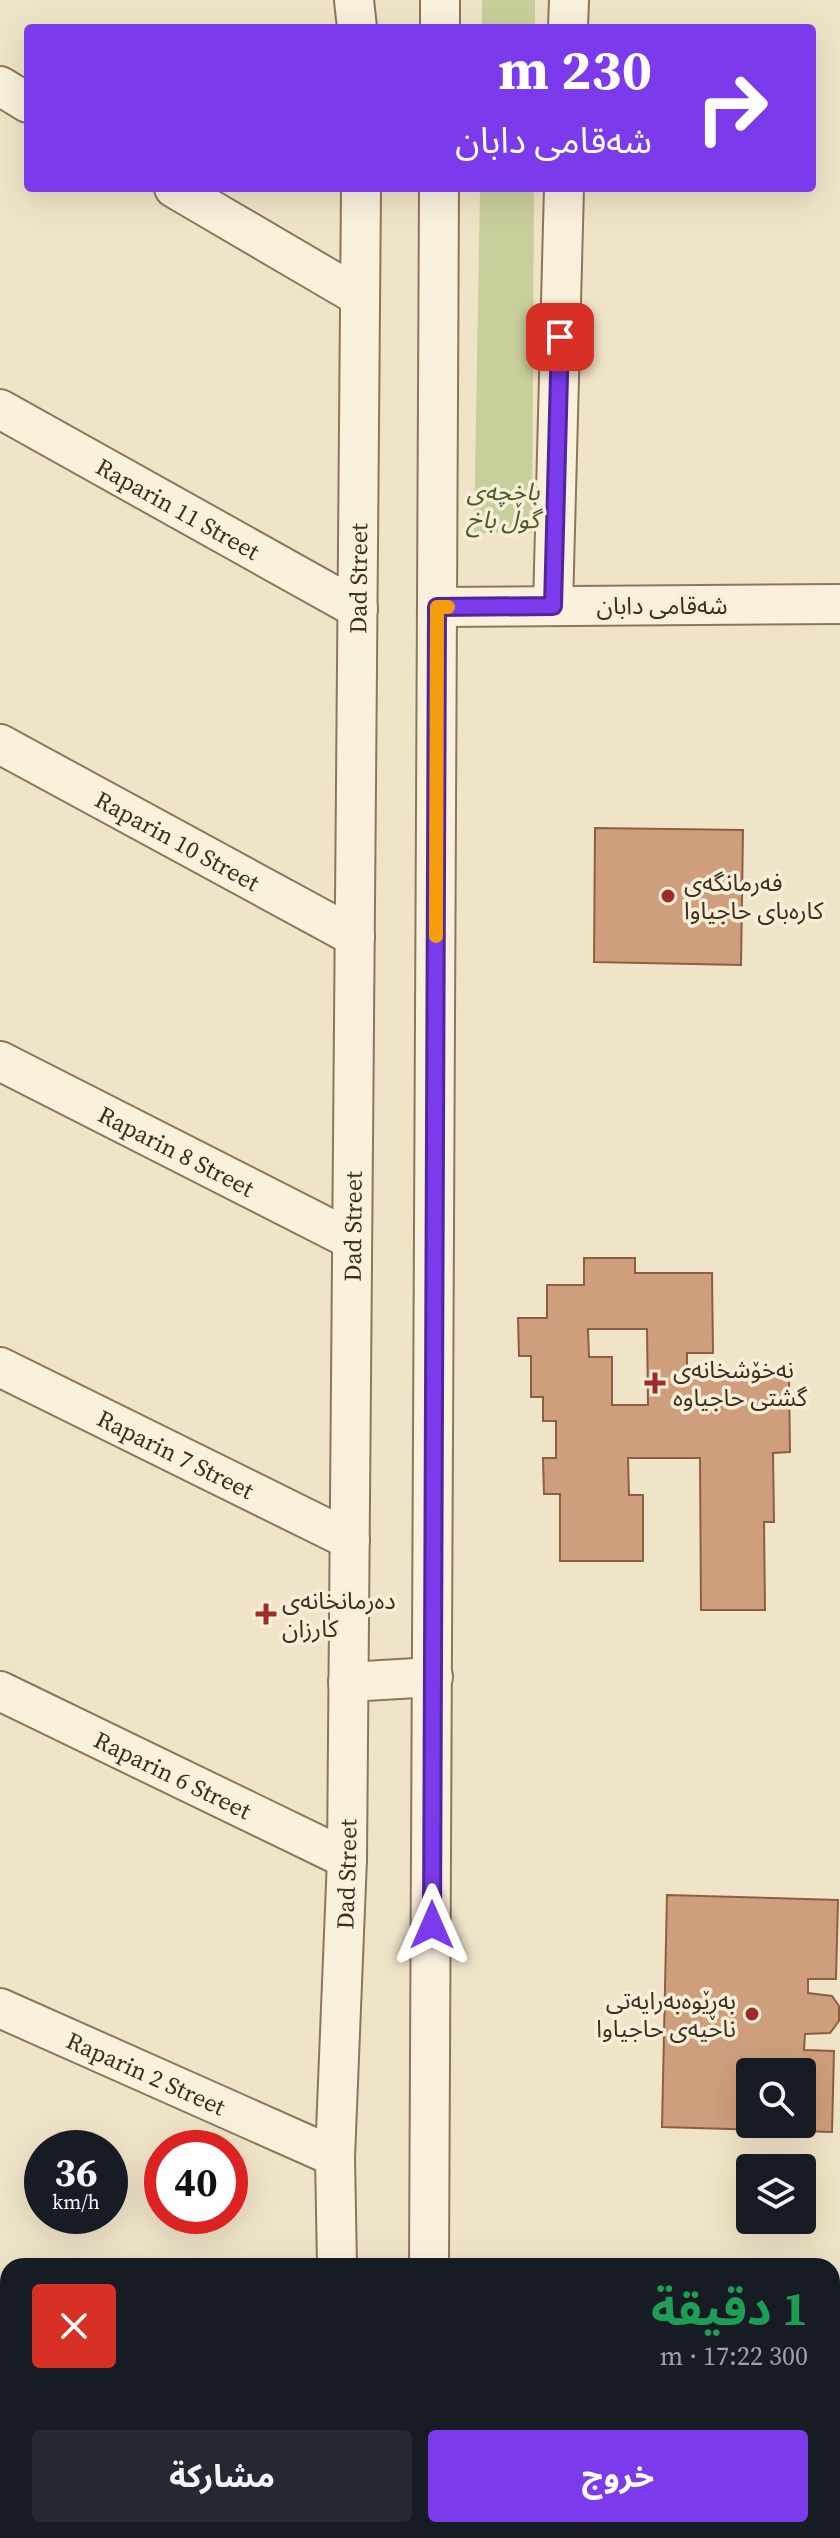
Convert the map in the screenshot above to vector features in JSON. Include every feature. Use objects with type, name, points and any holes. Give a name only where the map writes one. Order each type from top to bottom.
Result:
[{"type":"street","points":[[354,0],[357,24]]},
{"type":"street","points":[[440,0],[440,24]]},
{"type":"street","points":[[568,24],[569,0]]},
{"type":"street","points":[[0,86],[24,101]]},
{"type":"street","points":[[181,192],[360,297]]},
{"type":"street","name":"Dad Street","points":[[337,2258],[335,2157],[347,1859],[361,192]]},
{"type":"street","points":[[429,2258],[439,192]]},
{"type":"street","points":[[553,606],[564,192]]},
{"type":"street","name":"Raparin 11 Street","points":[[0,409],[358,609]]},
{"type":"street","name":"شەقامی دابان","points":[[437,607],[840,604]]},
{"type":"street","name":"Raparin 10 Street","points":[[0,744],[355,937]]},
{"type":"street","name":"Raparin 8 Street","points":[[0,1061],[352,1240]]},
{"type":"street","name":"Raparin 7 Street","points":[[0,1367],[350,1540]]},
{"type":"street","points":[[348,1682],[433,1677]]},
{"type":"street","name":"Raparin 6 Street","points":[[0,1691],[347,1859]]},
{"type":"street","name":"Raparin 2 Street","points":[[0,2008],[335,2157]]},
{"type":"green space","points":[[482,0],[535,0],[535,24],[482,24]]},
{"type":"green space","name":"باخچەی گوڵ باخ","points":[[480,192],[534,192],[532,533],[474,533]]},
{"type":"building","name":"فەرمانگەی کارەبای حاجیاوا","points":[[595,828],[743,830],[741,965],[594,962]]},
{"type":"building","points":[[584,1258],[635,1258],[635,1273],[712,1273],[713,1353],[687,1353],[687,1377],[789,1377],[790,1452],[773,1453],[774,1522],[764,1522],[765,1610],[701,1610],[700,1458],[628,1458],[629,1495],[643,1495],[643,1561],[560,1561],[560,1494],[544,1494],[543,1458],[556,1458],[556,1421],[543,1421],[543,1397],[531,1397],[531,1356],[519,1356],[518,1318],[547,1318],[547,1285],[584,1285]],"holes":[[[588,1329],[647,1329],[648,1405],[612,1405],[612,1357],[589,1357]]]},
{"type":"building","name":"بەڕێوەبەرایەتی ناحیەی حاجیاوا","points":[[667,1895],[838,1900],[836,1979],[808,1979],[808,1993],[832,1996],[839,2006],[839,2021],[830,2033],[805,2034],[804,2050],[834,2051],[832,2132],[816,2132],[816,2058],[736,2058],[736,2129],[662,2127]]},
{"type":"slow traffic","points":[[436,936],[437,607],[448,607]]},
{"type":"place","name":"فەرمانگەی کارەبای حاجیاوا","points":[[668,896]]},
{"type":"place","name":"نەخۆشخانەی گشتی حاجیاوە","points":[[655,1383]]},
{"type":"place","name":"دەرمانخانەی کارزان","points":[[266,1614]]},
{"type":"place","name":"بەڕێوەبەرایەتی ناحیەی حاجیاوا","points":[[752,2014]]},
{"type":"route","points":[[432,1925],[437,607],[553,606],[560,337]]}]
